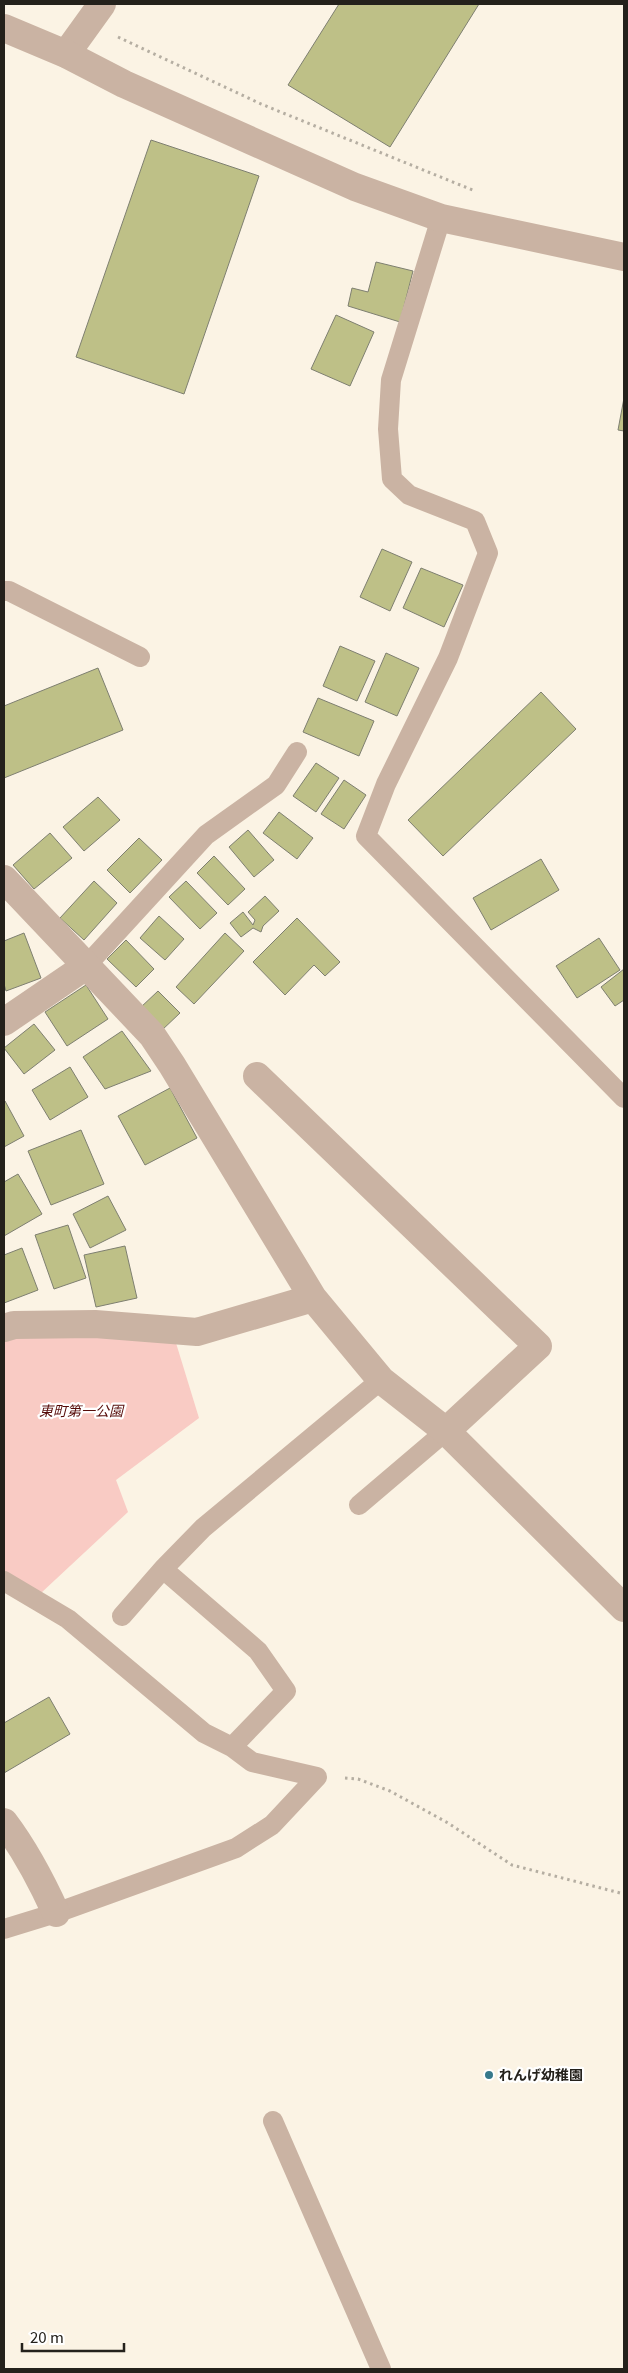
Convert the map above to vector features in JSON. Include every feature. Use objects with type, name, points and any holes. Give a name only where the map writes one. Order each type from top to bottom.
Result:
[{"type":"street","points":[[66,54],[96,13]]},
{"type":"street","points":[[4,28],[66,54],[124,84],[354,187],[441,218],[624,257]]},
{"type":"street","points":[[4,879],[152,1035],[313,1298],[381,1380],[446,1431],[624,1608]]},
{"type":"street","points":[[4,1022],[86,966]]},
{"type":"street","points":[[257,1076],[538,1346],[446,1431]]},
{"type":"street","points":[[4,1328],[14,1325],[95,1324],[198,1332],[313,1298]]},
{"type":"street","points":[[4,1822],[38,1871],[56,1913]]},
{"type":"lane","points":[[441,218],[391,380],[388,429],[392,479],[409,495],[475,521],[488,553],[448,658],[386,784],[366,836],[624,1098]]},
{"type":"lane","points":[[4,591],[9,591],[140,657]]},
{"type":"lane","points":[[86,966],[206,835],[276,785],[297,752]]},
{"type":"lane","points":[[122,1616],[163,1569],[203,1528],[381,1380]]},
{"type":"lane","points":[[359,1505],[446,1431]]},
{"type":"lane","points":[[163,1569],[258,1651],[286,1691],[232,1747]]},
{"type":"lane","points":[[4,1581],[68,1619],[204,1733],[232,1747],[252,1762],[317,1777]]},
{"type":"lane","points":[[4,1929],[56,1913],[236,1848],[272,1825],[317,1777]]},
{"type":"lane","points":[[273,2121],[381,2369]]},
{"type":"path","points":[[96,13],[112,35],[261,104],[480,192]]},
{"type":"path","points":[[317,1777],[358,1778],[390,1791],[448,1823],[512,1865],[624,1894]]},
{"type":"green space","name":"東町第一公園","points":[[97,1334],[176,1343],[199,1418],[116,1480],[128,1512],[41,1593],[4,1571],[4,1338]]},
{"type":"building","points":[[339,4],[479,4],[390,147],[288,85]]},
{"type":"building","points":[[151,140],[259,176],[184,394],[76,357]]},
{"type":"building","points":[[376,262],[413,271],[400,322],[348,306],[352,288],[368,292]]},
{"type":"building","points":[[336,315],[374,332],[350,386],[311,369]]},
{"type":"building","points":[[624,398],[624,431],[618,430]]},
{"type":"building","points":[[382,549],[412,562],[390,611],[360,597]]},
{"type":"building","points":[[421,568],[463,585],[444,627],[403,608]]},
{"type":"building","points":[[340,646],[375,661],[357,701],[323,686]]},
{"type":"building","points":[[386,653],[419,668],[397,716],[365,702]]},
{"type":"building","points":[[98,668],[123,730],[4,778],[4,706]]},
{"type":"building","points":[[541,692],[576,729],[443,856],[408,820]]},
{"type":"building","points":[[318,698],[374,721],[359,756],[303,732]]},
{"type":"building","points":[[316,763],[339,778],[316,812],[293,796]]},
{"type":"building","points":[[344,780],[366,795],[344,829],[321,814]]},
{"type":"building","points":[[98,797],[120,820],[84,851],[63,827]]},
{"type":"building","points":[[279,812],[313,838],[297,859],[263,833]]},
{"type":"building","points":[[248,830],[274,860],[254,877],[229,847]]},
{"type":"building","points":[[50,833],[72,858],[34,889],[13,865]]},
{"type":"building","points":[[139,838],[162,860],[130,893],[107,870]]},
{"type":"building","points":[[214,856],[245,889],[228,905],[197,873]]},
{"type":"building","points":[[541,859],[559,890],[491,930],[473,898]]},
{"type":"building","points":[[94,881],[117,903],[84,940],[60,918]]},
{"type":"building","points":[[186,881],[217,913],[200,929],[169,897]]},
{"type":"building","points":[[265,896],[279,911],[263,926],[261,932],[253,928],[241,937],[230,923],[243,912],[253,925],[255,920],[248,912]]},
{"type":"building","points":[[159,916],[184,939],[165,960],[140,938]]},
{"type":"building","points":[[297,918],[340,962],[325,976],[314,965],[285,995],[253,962]]},
{"type":"building","points":[[24,933],[41,978],[6,991],[4,984],[4,941]]},
{"type":"building","points":[[225,933],[244,951],[194,1004],[176,987]]},
{"type":"building","points":[[599,938],[620,970],[577,998],[556,966]]},
{"type":"building","points":[[126,940],[154,969],[136,987],[107,959]]},
{"type":"building","points":[[624,969],[624,1000],[615,1006],[601,987]]},
{"type":"building","points":[[86,985],[108,1019],[67,1046],[45,1012]]},
{"type":"building","points":[[158,991],[180,1013],[161,1031],[140,1008]]},
{"type":"building","points":[[34,1024],[55,1050],[24,1074],[4,1048]]},
{"type":"building","points":[[122,1031],[151,1071],[105,1089],[83,1057]]},
{"type":"building","points":[[70,1067],[88,1097],[50,1120],[32,1090]]},
{"type":"building","points":[[170,1088],[197,1138],[145,1165],[118,1116]]},
{"type":"building","points":[[4,1102],[24,1136],[4,1147]]},
{"type":"building","points":[[81,1130],[104,1184],[51,1205],[28,1151]]},
{"type":"building","points":[[18,1174],[42,1214],[4,1236],[4,1182]]},
{"type":"building","points":[[108,1196],[126,1230],[90,1248],[73,1214]]},
{"type":"building","points":[[68,1225],[86,1278],[54,1289],[35,1235]]},
{"type":"building","points":[[125,1246],[137,1298],[96,1307],[84,1255]]},
{"type":"building","points":[[22,1248],[38,1290],[4,1303],[4,1255]]},
{"type":"building","points":[[49,1697],[70,1734],[4,1773],[4,1723]]},
{"type":"place","name":"れんげ幼稚園","points":[[489,2075]]}]
